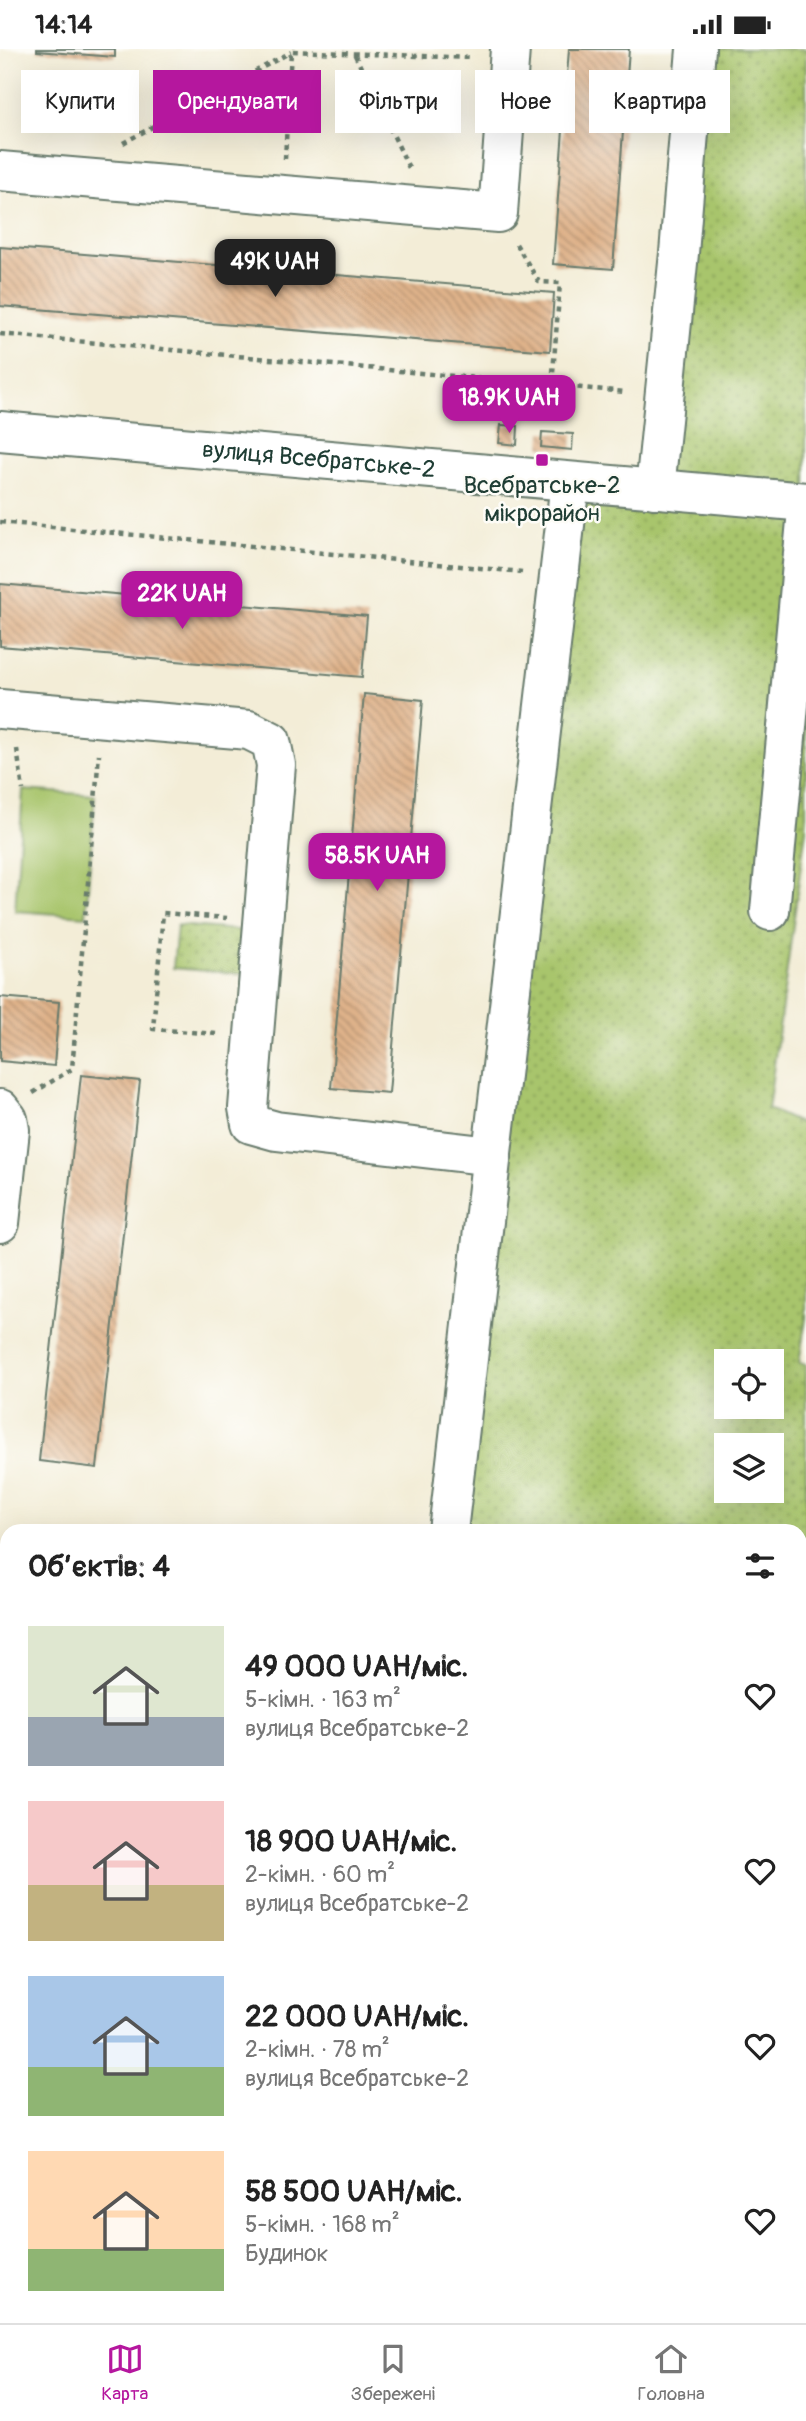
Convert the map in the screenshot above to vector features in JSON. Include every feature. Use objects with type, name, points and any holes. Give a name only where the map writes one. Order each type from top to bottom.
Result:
[{"type":"street","points":[[655,489],[666,395],[696,49]]},
{"type":"street","points":[[0,171],[498,213],[510,54]]},
{"type":"street","name":"вулиця Всебратське-2","points":[[0,431],[806,502]]},
{"type":"street","points":[[449,1524],[570,482]]},
{"type":"street","points":[[770,911],[806,521]]},
{"type":"street","points":[[0,709],[249,730],[271,741],[276,765],[248,1108],[251,1124],[276,1131],[492,1157]]},
{"type":"street","points":[[0,1223],[10,1130],[8,1119],[1,1110]]},
{"type":"path","points":[[283,195],[291,51]]},
{"type":"path","points":[[64,175],[291,51],[355,55],[510,54]]},
{"type":"path","points":[[355,55],[428,207]]},
{"type":"path","points":[[498,213],[539,282],[561,283],[552,386]]},
{"type":"path","points":[[0,334],[666,395]]},
{"type":"path","points":[[0,522],[560,575]]},
{"type":"path","points":[[1,1110],[72,1069],[103,718]]},
{"type":"path","points":[[254,1038],[153,1029],[163,913],[263,921]]},
{"type":"green space","points":[[696,49],[806,49],[806,829],[768,1109],[806,1126],[806,1318],[799,1363],[806,1365],[806,1524],[449,1524],[570,482],[655,489],[688,133],[730,133],[730,70],[694,70]]},
{"type":"green space","points":[[23,790],[95,795],[86,916],[15,911]]},
{"type":"green space","points":[[177,925],[247,931],[243,974],[173,968]]},
{"type":"building","points":[[115,49],[115,57],[37,51]]},
{"type":"building","points":[[569,49],[629,49],[627,70],[589,70],[589,133],[623,133],[613,269],[553,264],[563,133],[575,133],[575,70],[567,70]]},
{"type":"building","points":[[0,247],[554,293],[550,351],[0,306]]},
{"type":"building","points":[[501,425],[518,426],[517,445],[499,443]]},
{"type":"building","points":[[542,432],[573,434],[572,450],[541,447]]},
{"type":"building","points":[[0,584],[367,616],[362,677],[0,646]]},
{"type":"building","points":[[364,694],[423,700],[389,1093],[331,1088]]},
{"type":"building","points":[[0,997],[59,1002],[54,1066],[0,1061]]},
{"type":"building","points":[[81,1075],[140,1081],[97,1468],[39,1461]]},
{"type":"place","name":"Всебратське-2 мікрорайон","points":[[542,460]]}]
